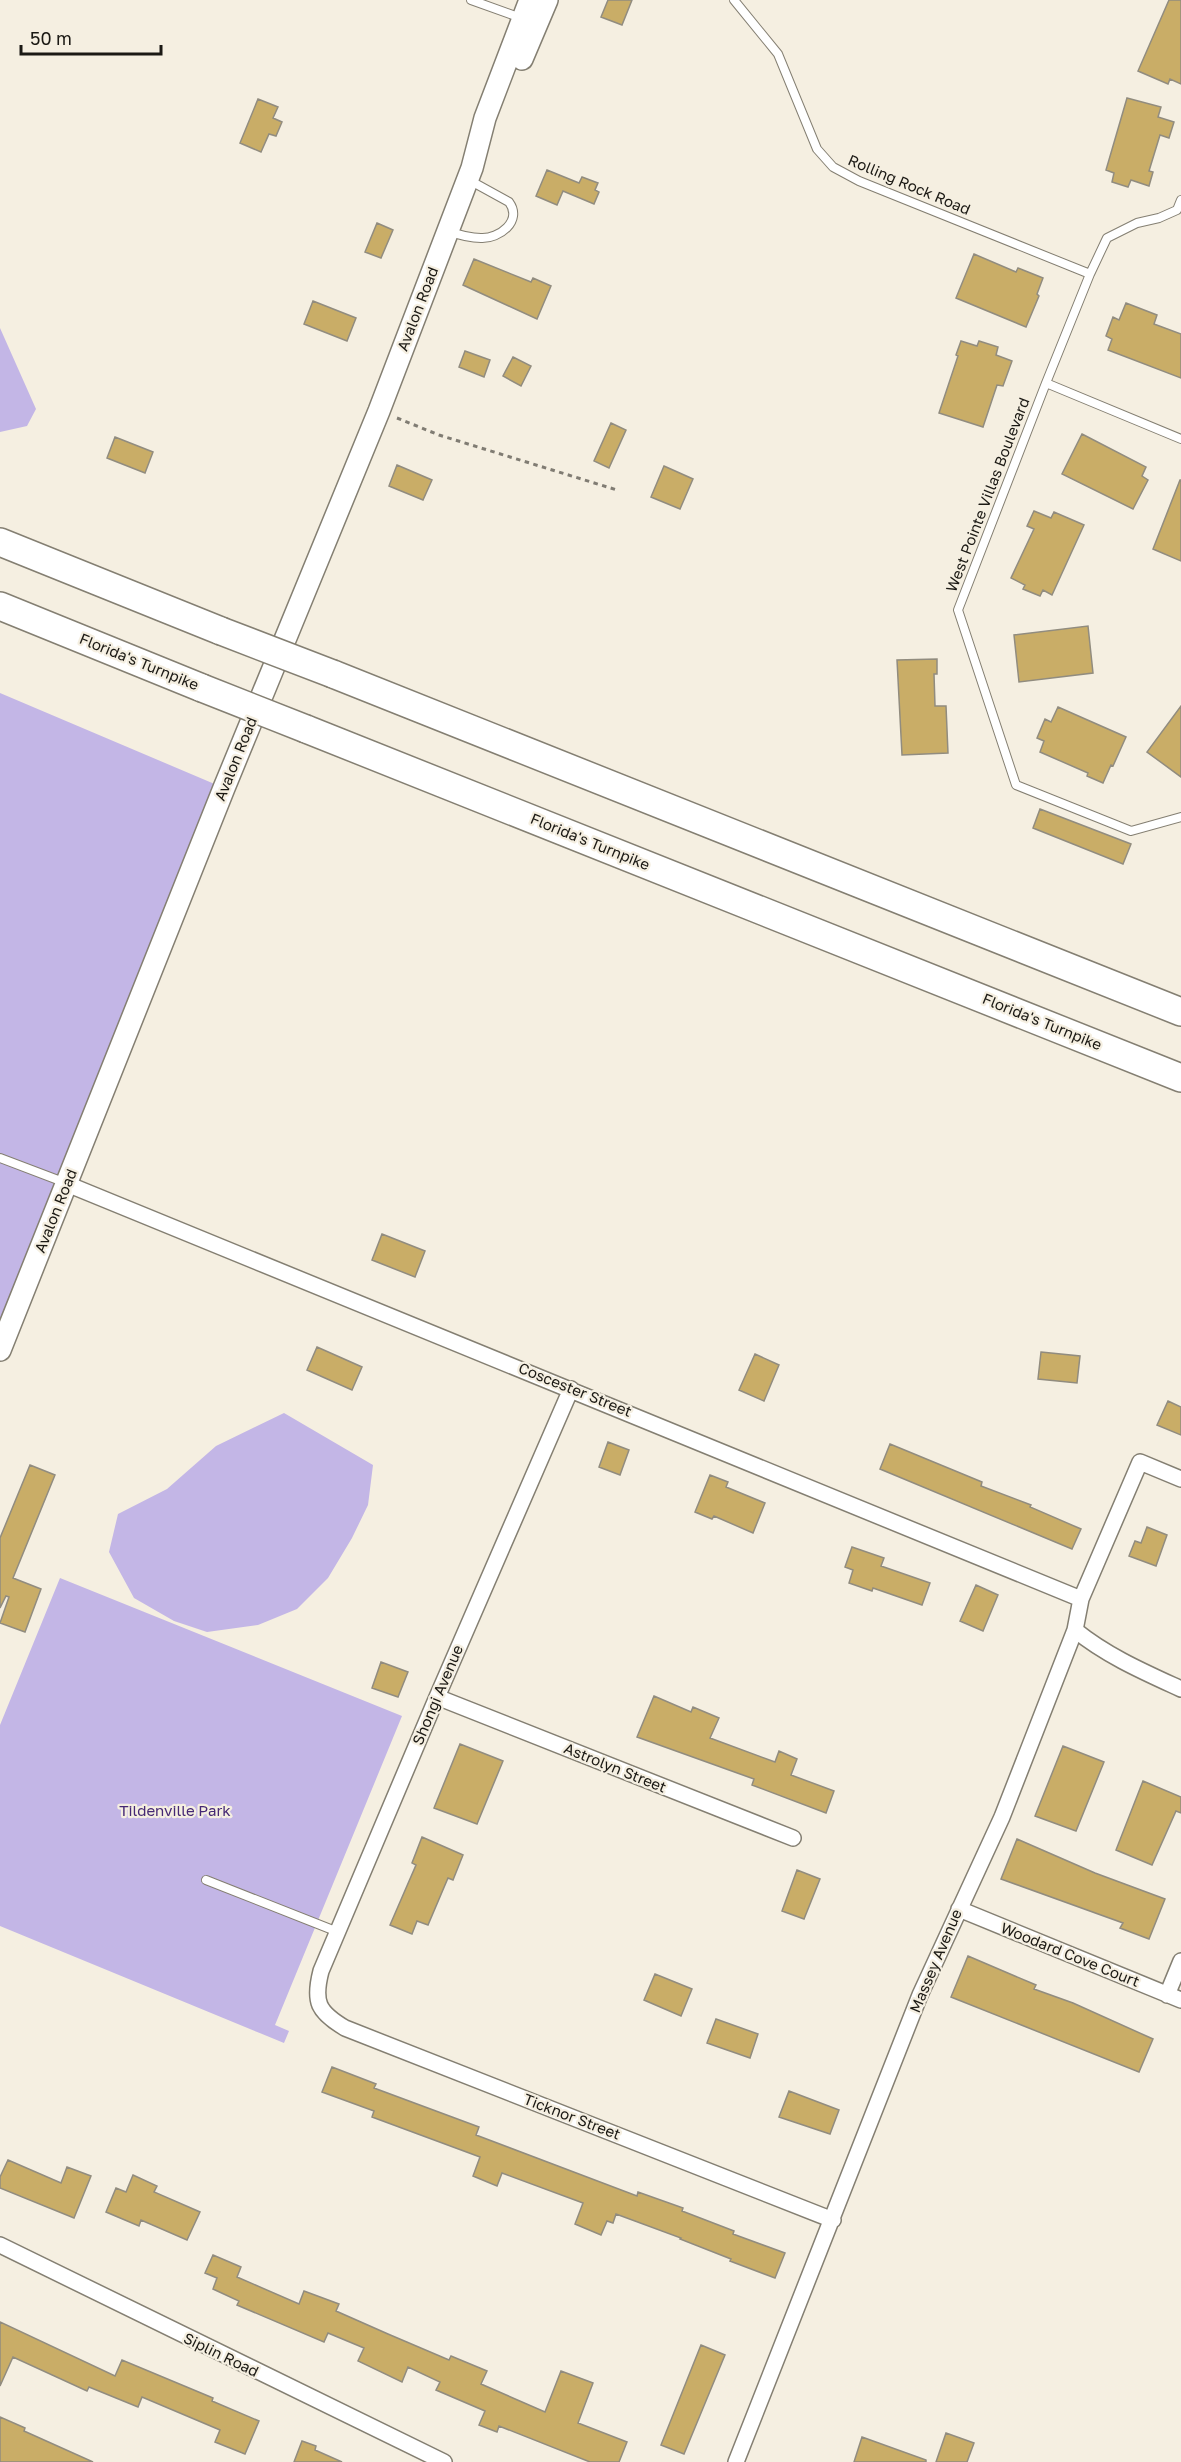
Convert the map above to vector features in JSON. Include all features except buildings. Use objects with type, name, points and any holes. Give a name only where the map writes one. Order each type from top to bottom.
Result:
[{"type":"highway","points":[[0,542],[1181,1012]]},
{"type":"highway","name":"Florida's Turnpike","points":[[0,606],[1181,1077]]},
{"type":"main road","name":"Avalon Road","points":[[469,174],[496,123],[547,0]]},
{"type":"main road","name":"Avalon Road","points":[[0,1350],[224,788],[379,411],[469,174],[485,118],[526,10]]},
{"type":"street","name":"Coscester Street","points":[[67,1184],[1081,1599]]},
{"type":"street","name":"Shongi Avenue","points":[[318,2005],[317,1986],[338,1932],[437,1697],[572,1389]]},
{"type":"street","name":"Massey Avenue","points":[[736,2462],[920,1995],[1002,1817],[1075,1630],[1081,1599],[1140,1462],[1181,1479]]},
{"type":"street","points":[[1075,1630],[1096,1647],[1181,1689]]},
{"type":"street","name":"Astrolyn Street","points":[[437,1697],[793,1838]]},
{"type":"street","name":"Woodard Cove Court","points":[[959,1909],[1174,1998]]},
{"type":"street","points":[[1174,1998],[1181,1961]]},
{"type":"street","name":"Ticknor Street","points":[[318,2005],[327,2018],[345,2028],[833,2220]]},
{"type":"street","name":"Siplin Road","points":[[0,2245],[444,2462]]},
{"type":"lane","points":[[471,0],[526,10]]},
{"type":"lane","name":"Rolling Rock Road","points":[[734,0],[778,54],[817,148],[833,167],[859,181],[1090,274]]},
{"type":"lane","points":[[448,231],[461,236],[494,237],[511,225],[513,217],[509,202],[469,174]]},
{"type":"lane","name":"West Pointe Villas Boulevard","points":[[1181,200],[1177,210],[1159,218],[1137,223],[1107,238],[1046,383],[958,610],[1016,785],[1131,831],[1181,817]]},
{"type":"lane","points":[[1046,383],[1181,439]]},
{"type":"lane","points":[[0,1158],[67,1184]]},
{"type":"lane","points":[[206,1880],[338,1932]]},
{"type":"path","points":[[379,411],[439,435],[617,490]]},
{"type":"green space","points":[[0,328],[36,409],[27,426],[0,432]]},
{"type":"green space","points":[[0,693],[224,788],[0,1350]]},
{"type":"green space","points":[[284,1413],[373,1465],[368,1505],[352,1538],[328,1578],[297,1609],[258,1625],[207,1632],[174,1621],[134,1598],[109,1552],[118,1514],[167,1489],[216,1446]]},
{"type":"green space","name":"Tildenville Park","points":[[60,1578],[402,1716],[275,2025],[289,2031],[284,2043],[0,1926],[0,1725]]}]
